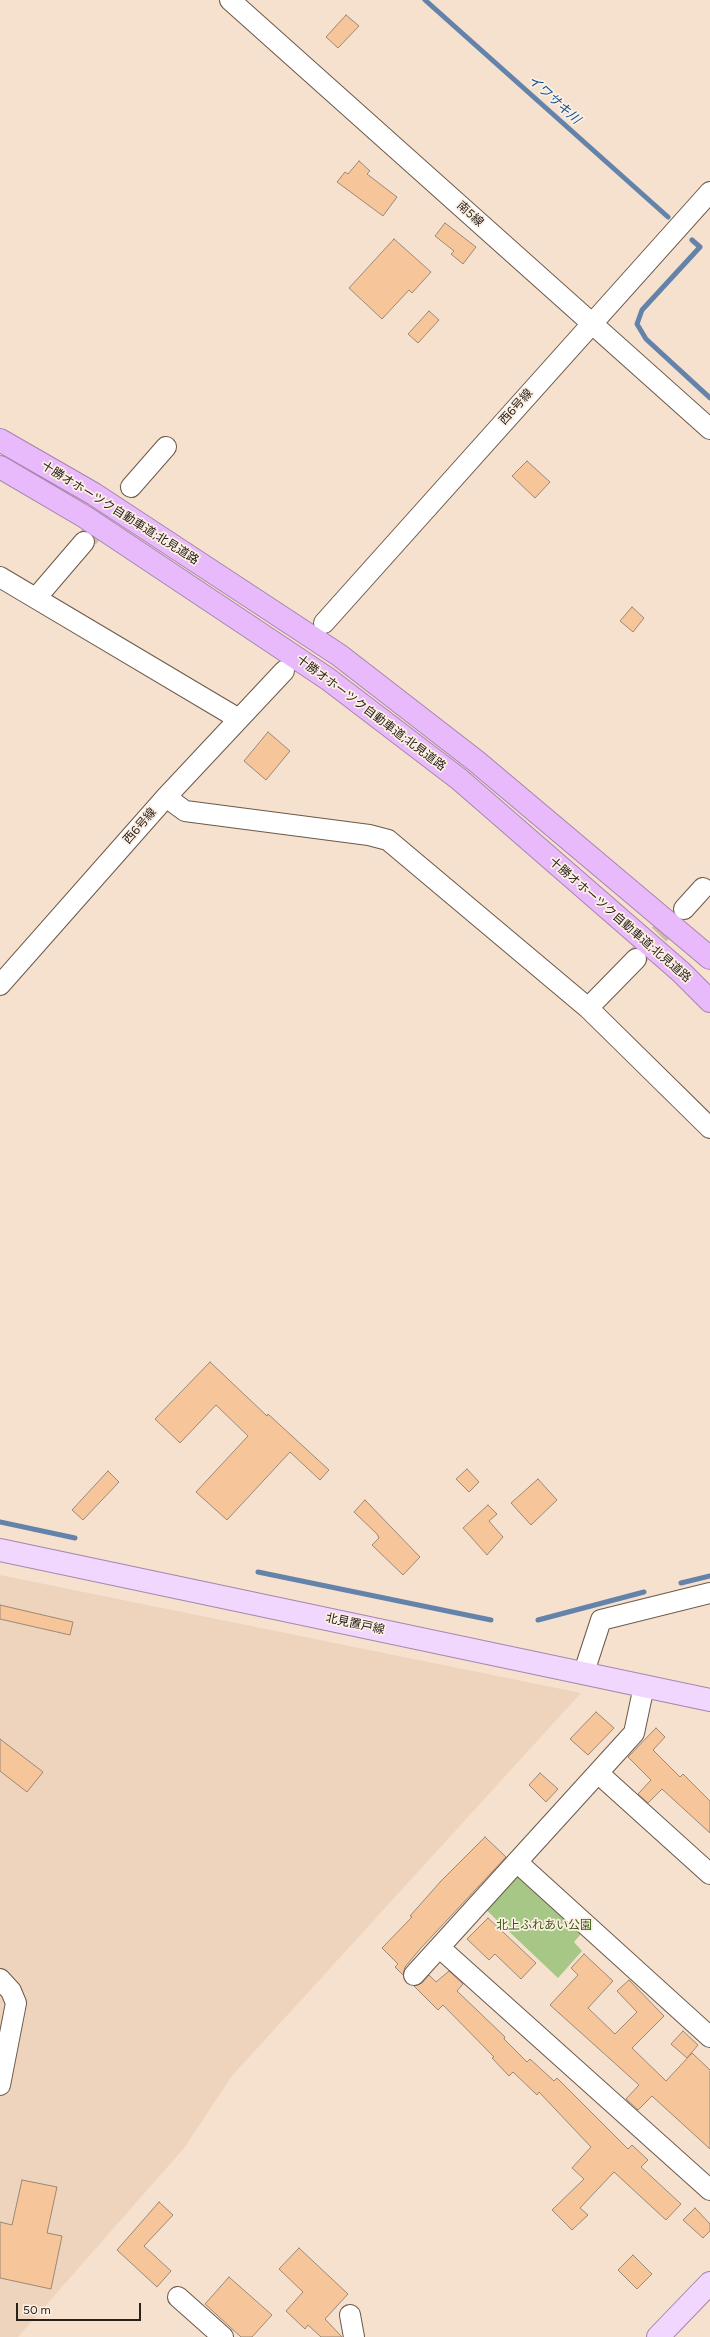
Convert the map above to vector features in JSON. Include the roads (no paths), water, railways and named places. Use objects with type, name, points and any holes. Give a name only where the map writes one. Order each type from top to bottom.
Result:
[{"type":"highway","name":"十勝オホーツク自動車道;北見道路","points":[[0,440],[94,494],[339,655],[476,761],[710,958]]},
{"type":"highway","name":"十勝オホーツク自動車道;北見道路","points":[[0,467],[85,517],[328,679],[459,779],[681,972],[710,1001]]},
{"type":"main road","name":"北見置戸線","points":[[0,1550],[584,1672],[710,1700]]},
{"type":"main road","points":[[658,2337],[707,2291]]},
{"type":"street","name":"南5線","points":[[230,0],[710,429]]},
{"type":"street","name":"西6号線","points":[[324,623],[710,192]]},
{"type":"street","points":[[131,487],[166,447]]},
{"type":"street","points":[[36,598],[84,542]]},
{"type":"street","points":[[0,577],[239,719]]},
{"type":"street","name":"西6号線","points":[[0,985],[166,797],[284,671]]},
{"type":"street","points":[[166,797],[185,811],[369,835],[388,840],[588,1008],[710,1128]]},
{"type":"street","points":[[684,909],[703,888]]},
{"type":"street","points":[[588,1008],[636,959]]},
{"type":"street","points":[[584,1672],[601,1620],[710,1593]]},
{"type":"street","points":[[414,1975],[518,1863],[634,1733],[644,1686]]},
{"type":"street","points":[[598,1773],[710,1874]]},
{"type":"street","points":[[518,1863],[710,2037]]},
{"type":"street","points":[[440,1948],[710,2190]]},
{"type":"street","points":[[0,1979],[11,1991],[16,2003],[0,2085]]},
{"type":"street","points":[[178,2297],[223,2337]]},
{"type":"street","points":[[350,2315],[354,2337]]},
{"type":"waterway","name":"イワサキ川","points":[[425,0],[668,217]]},
{"type":"waterway","name":"イワサキ川","points":[[692,240],[700,247],[642,310],[637,324],[646,339],[710,398]]},
{"type":"waterway","points":[[0,1522],[75,1538]]},
{"type":"waterway","points":[[258,1572],[491,1620]]},
{"type":"waterway","points":[[681,1583],[710,1576]]},
{"type":"waterway","points":[[538,1620],[644,1592]]},
{"type":"tunnel","points":[[88,538],[131,487]]},
{"type":"tunnel","points":[[638,956],[680,913]]},
{"type":"park label","name":"北上ふれあい公園","points":[[544,1925]]}]
